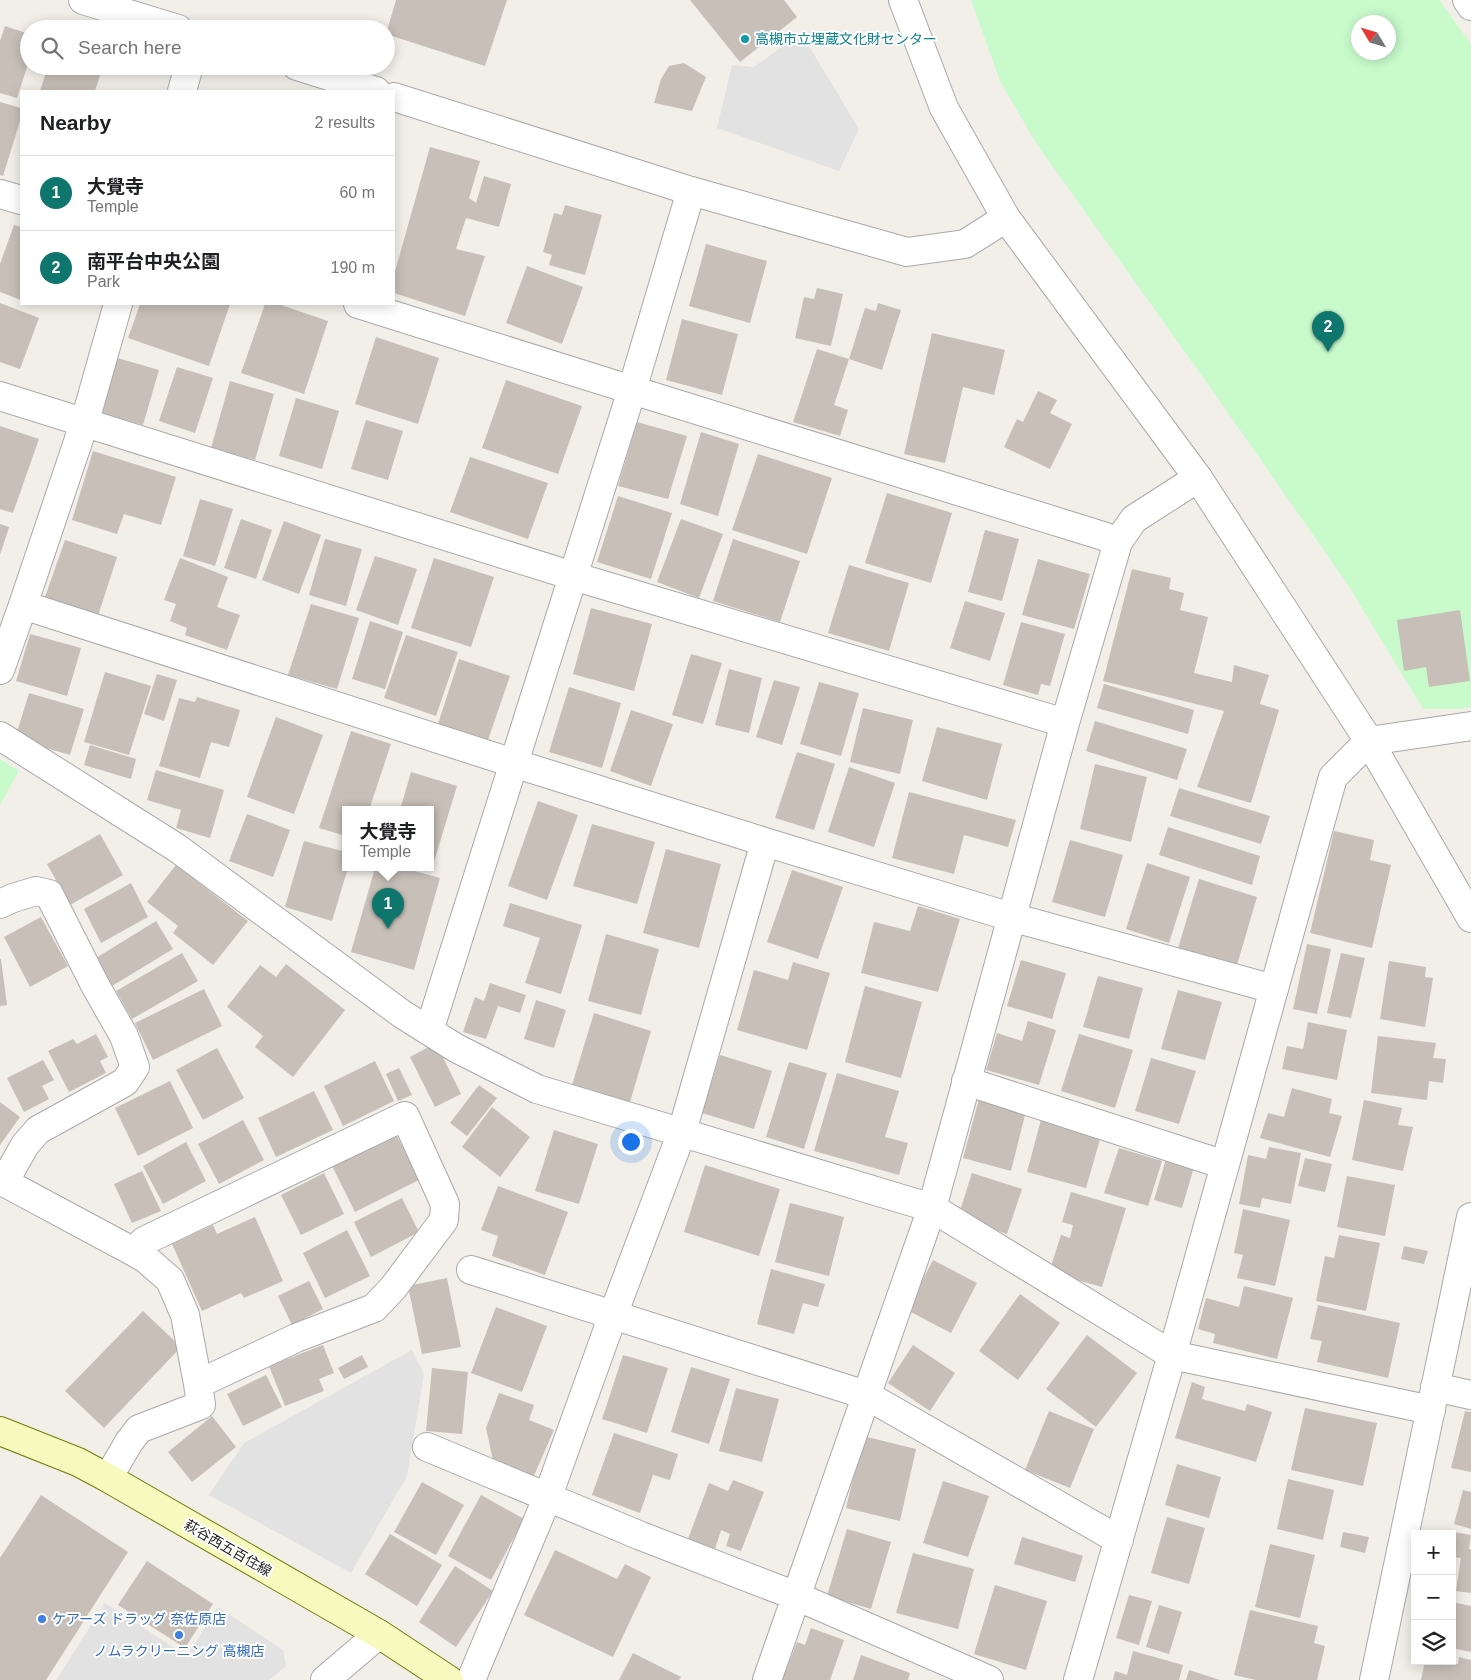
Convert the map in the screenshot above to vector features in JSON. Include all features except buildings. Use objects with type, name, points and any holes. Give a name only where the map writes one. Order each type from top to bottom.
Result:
[{"type":"main road","name":"萩谷西五百住線","points":[[0,1431],[78,1462],[108,1478],[379,1634],[449,1680]]},
{"type":"street","points":[[83,0],[149,20]]},
{"type":"street","points":[[903,0],[944,108],[1006,218],[1198,478],[1369,740],[1471,918]]},
{"type":"street","points":[[1467,0],[1471,6]]},
{"type":"street","points":[[182,90],[187,75]]},
{"type":"street","points":[[325,75],[373,90]]},
{"type":"street","points":[[395,97],[691,191],[907,252],[965,244],[1006,218]]},
{"type":"street","points":[[429,1031],[632,390],[691,191]]},
{"type":"street","points":[[0,194],[20,200]]},
{"type":"street","points":[[0,670],[85,422],[118,305]]},
{"type":"street","points":[[361,305],[1118,542]]},
{"type":"street","points":[[0,396],[573,576],[1065,723]]},
{"type":"street","points":[[767,1680],[932,1208],[1065,723],[1118,542],[1134,519],[1198,478]]},
{"type":"street","points":[[23,605],[513,763],[766,842],[1012,917],[1274,989]]},
{"type":"street","points":[[1078,1680],[1172,1356],[1333,777],[1369,740],[1471,726]]},
{"type":"street","points":[[0,736],[177,848],[402,1014],[456,1048],[537,1089],[932,1208],[1172,1356],[1433,1399],[1471,1395]]},
{"type":"street","points":[[471,1680],[548,1496],[682,1132],[766,842]]},
{"type":"street","points":[[0,904],[36,891],[49,894],[124,1036],[136,1067],[125,1082],[38,1130],[25,1145],[2,1181],[146,1258],[170,1280],[185,1315],[198,1384],[201,1404],[139,1430],[129,1442],[108,1478]]},
{"type":"street","points":[[966,1081],[1225,1165]]},
{"type":"street","points":[[134,1252],[144,1241],[405,1116],[445,1204],[444,1220],[393,1288],[374,1308],[296,1338],[198,1384]]},
{"type":"street","points":[[1374,1680],[1471,1217]]},
{"type":"street","points":[[471,1270],[866,1395],[1119,1540]]},
{"type":"street","points":[[428,1447],[641,1536],[796,1596],[989,1680]]},
{"type":"street","points":[[325,1680],[379,1634]]},
{"type":"green space","points":[[971,0],[1439,0],[1471,44],[1471,707],[1423,709],[1348,585],[1036,143],[1000,81]]},
{"type":"green space","points":[[0,759],[19,771],[0,805]]},
{"type":"shaded area","points":[[801,33],[859,129],[839,171],[717,128],[732,65],[754,67]]},
{"type":"shaded area","points":[[412,1350],[424,1374],[407,1476],[351,1573],[209,1495],[244,1443]]},
{"type":"shaded area","points":[[105,1603],[187,1656],[218,1607],[283,1650],[286,1666],[269,1680],[56,1680]]},
{"type":"place","name":"高槻市立埋蔵文化財センター","points":[[745,39]]},
{"type":"place","name":"南平台中央公園","points":[[1328,352]]},
{"type":"place","name":"大覺寺","points":[[388,929]]},
{"type":"place","name":"ケアーズ ドラッグ 奈佐原店","points":[[42,1619]]},
{"type":"place","name":"ノムラクリーニング 高槻店","points":[[179,1635]]}]
